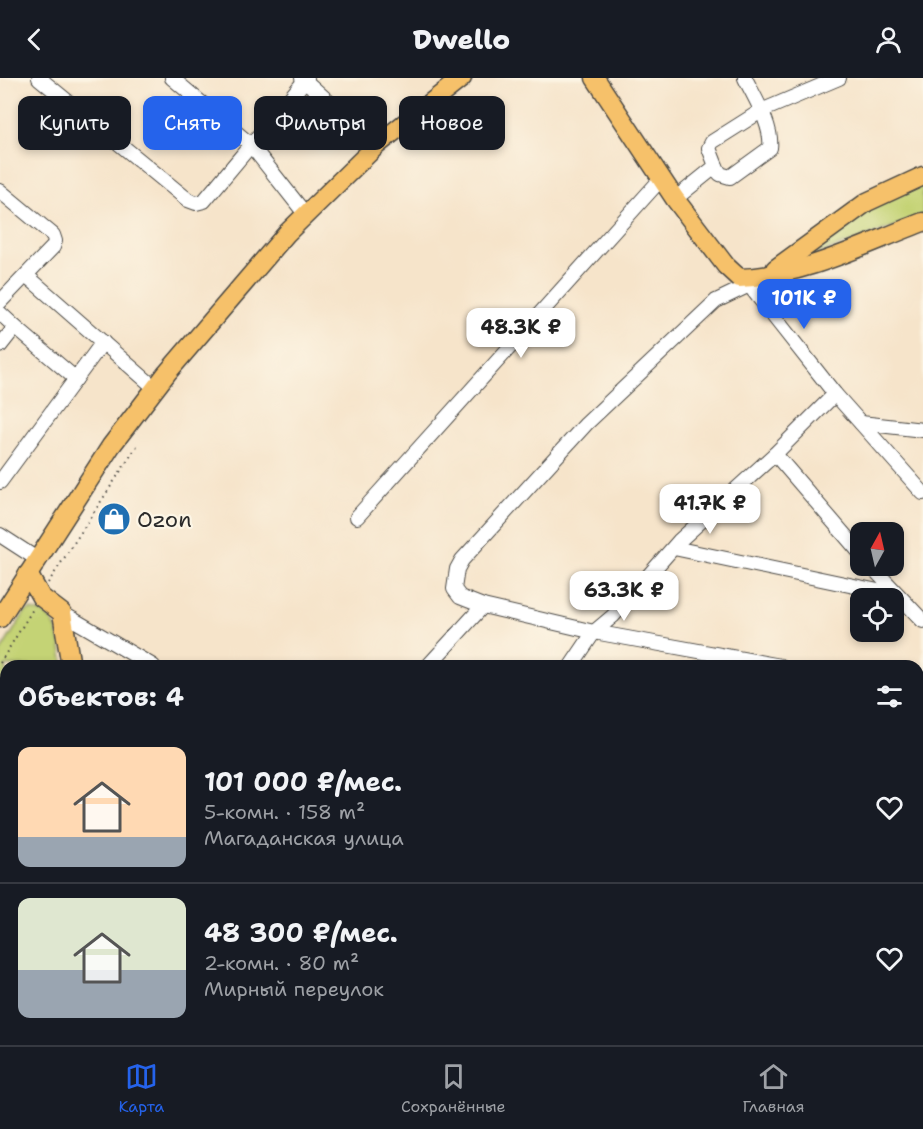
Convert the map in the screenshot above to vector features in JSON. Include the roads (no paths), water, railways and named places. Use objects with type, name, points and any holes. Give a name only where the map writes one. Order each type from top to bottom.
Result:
[{"type":"main road","points":[[387,137],[462,78]]},
{"type":"main road","points":[[595,78],[675,199],[726,266],[739,278],[756,281],[814,263],[923,222]]},
{"type":"main road","points":[[0,618],[111,446],[155,388],[306,215],[372,150]]},
{"type":"main road","points":[[756,281],[867,202],[923,176]]},
{"type":"main road","points":[[33,567],[41,597],[62,614],[70,660]]},
{"type":"street","points":[[39,78],[188,200],[196,203],[204,201],[304,79],[323,96]]},
{"type":"street","points":[[172,78],[250,144],[306,215]]},
{"type":"street","points":[[745,78],[761,111],[771,141],[769,150],[730,177],[720,174],[709,148],[710,143],[761,111],[839,78]]},
{"type":"street","points":[[675,199],[716,166]]},
{"type":"street","points":[[357,517],[661,179]]},
{"type":"street","points":[[0,191],[53,235],[55,241],[53,247],[27,276],[0,302]]},
{"type":"street","points":[[27,276],[155,388]]},
{"type":"street","points":[[748,660],[594,632],[483,606],[460,597],[454,589],[454,579],[462,560],[586,424],[716,302],[756,281],[835,394],[923,493]]},
{"type":"street","points":[[0,313],[76,379]]},
{"type":"street","points":[[0,346],[15,327]]},
{"type":"street","points":[[0,482],[103,342]]},
{"type":"street","points":[[575,660],[594,632],[613,616],[674,548],[775,454],[835,394]]},
{"type":"street","points":[[861,423],[923,429]]},
{"type":"street","points":[[775,454],[850,541]]},
{"type":"street","points":[[0,535],[33,567]]},
{"type":"street","points":[[674,548],[864,588]]},
{"type":"street","points":[[880,576],[891,588]]},
{"type":"street","points":[[904,602],[923,621]]},
{"type":"street","points":[[434,660],[483,606]]},
{"type":"street","points":[[62,614],[142,660]]},
{"type":"place","name":"Ozon","points":[[114,519]]}]
